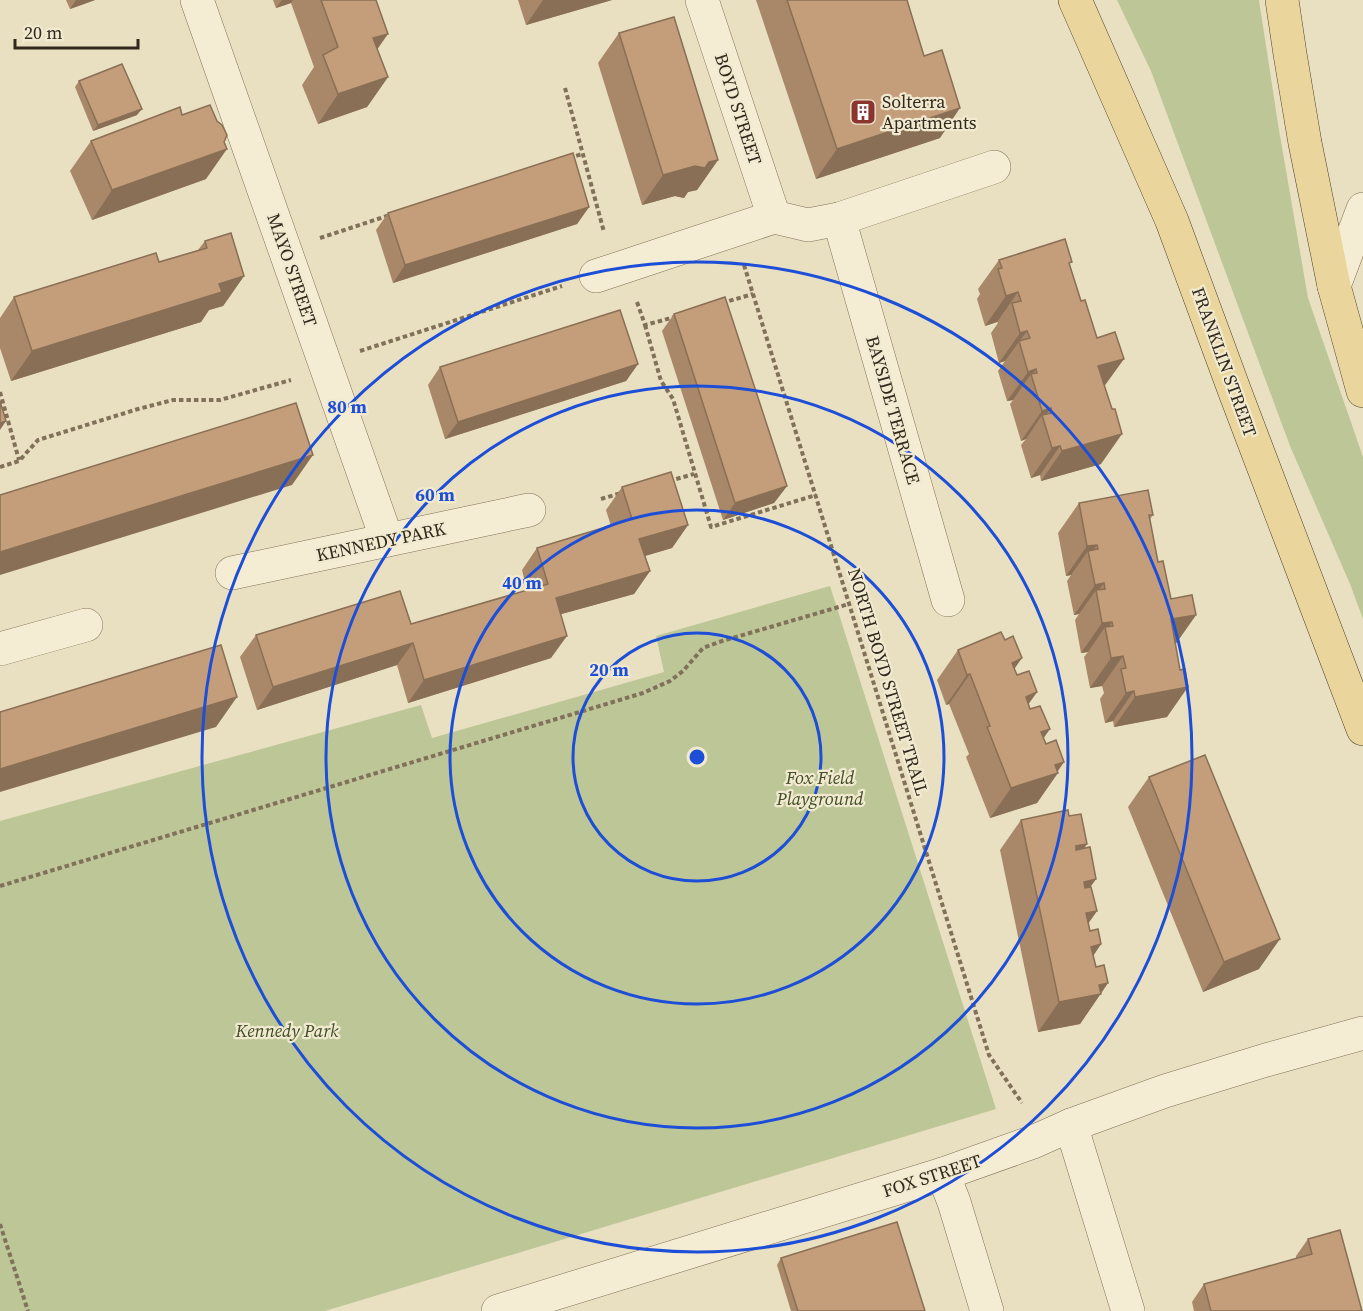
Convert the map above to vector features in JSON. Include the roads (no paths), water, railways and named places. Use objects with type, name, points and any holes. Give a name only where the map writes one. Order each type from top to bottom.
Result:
[{"type":"main road","name":"FRANKLIN STREET","points":[[1075,0],[1172,220],[1363,729]]},
{"type":"main road","points":[[1282,0],[1305,143],[1334,286],[1363,391]]},
{"type":"street","name":"MAYO STREET","points":[[197,0],[387,540]]},
{"type":"street","name":"BOYD STREET","points":[[702,0],[774,218]]},
{"type":"street","points":[[596,276],[774,218],[808,225],[839,219],[994,167]]},
{"type":"street","points":[[1334,286],[1363,209]]},
{"type":"street","name":"BAYSIDE TERRACE","points":[[839,219],[948,600]]},
{"type":"street","name":"KENNEDY PARK","points":[[232,573],[530,510]]},
{"type":"street","points":[[0,649],[86,625]]},
{"type":"street","name":"FOX STREET","points":[[498,1311],[944,1174],[1165,1091],[1266,1060],[1363,1034]]},
{"type":"street","points":[[1071,1125],[1128,1311]]},
{"type":"street","points":[[944,1174],[987,1311]]},
{"type":"place","name":"Solterra Apartments","points":[[863,112]]},
{"type":"park label","name":"Fox Field Playground","points":[[820,788]]},
{"type":"park label","name":"Kennedy Park","points":[[287,1031]]}]
